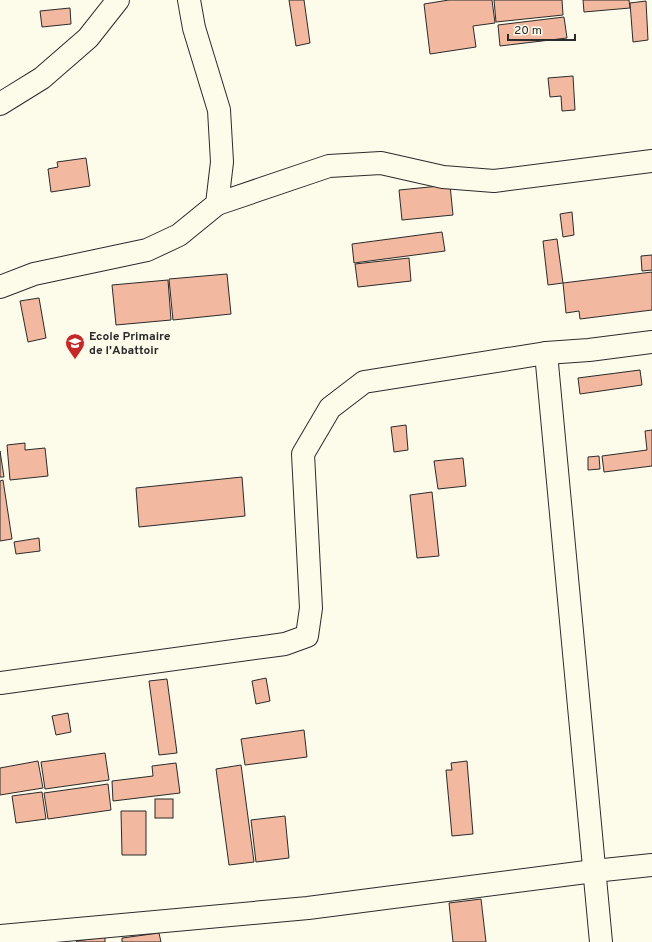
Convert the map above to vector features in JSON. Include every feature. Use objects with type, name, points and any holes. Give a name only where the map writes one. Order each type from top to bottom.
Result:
[{"type":"street","points":[[0,104],[42,78],[88,38],[118,0]]},
{"type":"street","points":[[189,0],[194,28],[218,110],[222,162],[217,204]]},
{"type":"street","points":[[0,287],[34,274],[147,250],[179,235],[217,204],[329,166],[381,163],[443,177],[494,181],[652,161]]},
{"type":"street","points":[[0,683],[286,644],[307,636],[310,608],[303,454],[330,408],[364,382],[546,353],[589,350],[652,342]]},
{"type":"street","points":[[546,353],[594,871],[602,942]]},
{"type":"street","points":[[0,936],[47,937],[308,908],[594,871],[652,865]]},
{"type":"building","points":[[289,0],[304,0],[310,43],[296,46]]},
{"type":"building","points":[[449,0],[492,0],[495,23],[473,26],[476,47],[430,54],[424,4]]},
{"type":"building","points":[[494,0],[562,0],[563,15],[496,22]]},
{"type":"building","points":[[583,0],[629,0],[630,8],[584,12]]},
{"type":"building","points":[[646,1],[648,40],[633,42],[630,3]]},
{"type":"building","points":[[70,8],[71,24],[42,27],[40,11]]},
{"type":"building","points":[[564,17],[567,38],[500,46],[498,25]]},
{"type":"building","points":[[573,76],[575,110],[562,111],[561,96],[550,97],[548,78]]},
{"type":"building","points":[[86,158],[90,186],[51,192],[48,169],[58,167],[57,162]]},
{"type":"building","points":[[450,185],[453,215],[402,220],[399,190]]},
{"type":"building","points":[[572,212],[574,235],[563,237],[560,214]]},
{"type":"building","points":[[442,232],[445,251],[354,263],[352,244]]},
{"type":"building","points":[[557,239],[563,283],[548,285],[543,241]]},
{"type":"building","points":[[652,255],[652,270],[642,271],[641,256]]},
{"type":"building","points":[[409,258],[411,281],[358,287],[355,264]]},
{"type":"building","points":[[652,272],[652,310],[580,319],[579,311],[566,313],[563,283]]},
{"type":"building","points":[[227,274],[231,314],[173,320],[169,279]]},
{"type":"building","points":[[168,280],[171,320],[116,325],[112,285]]},
{"type":"building","points":[[39,298],[46,338],[28,342],[20,301]]},
{"type":"building","points":[[640,370],[642,385],[580,394],[578,378]]},
{"type":"building","points":[[406,425],[408,450],[394,452],[391,427]]},
{"type":"building","points":[[652,430],[652,466],[604,472],[602,456],[647,450],[645,431]]},
{"type":"building","points":[[25,443],[25,450],[45,448],[48,476],[10,480],[7,445]]},
{"type":"building","points":[[0,451],[4,477],[0,477]]},
{"type":"building","points":[[599,456],[600,469],[588,470],[588,457]]},
{"type":"building","points":[[463,458],[466,486],[438,489],[434,461]]},
{"type":"building","points":[[242,477],[245,516],[139,527],[136,488]]},
{"type":"building","points":[[3,480],[12,539],[0,541],[0,481]]},
{"type":"building","points":[[432,492],[439,556],[417,558],[410,495]]},
{"type":"building","points":[[39,538],[40,551],[16,554],[14,542]]},
{"type":"building","points":[[266,678],[270,701],[256,704],[252,681]]},
{"type":"building","points":[[167,679],[177,753],[159,755],[149,681]]},
{"type":"building","points":[[68,713],[71,732],[56,735],[52,716]]},
{"type":"building","points":[[304,730],[307,757],[245,765],[241,739]]},
{"type":"building","points":[[105,753],[109,780],[45,789],[41,762]]},
{"type":"building","points":[[38,761],[43,788],[0,795],[0,768]]},
{"type":"building","points":[[467,761],[473,834],[452,836],[446,770],[452,770],[451,763]]},
{"type":"building","points":[[176,763],[180,793],[113,801],[112,781],[153,776],[152,766]]},
{"type":"building","points":[[241,765],[254,862],[229,865],[216,769]]},
{"type":"building","points":[[108,784],[111,810],[48,819],[44,793]]},
{"type":"building","points":[[42,792],[46,819],[16,823],[12,796]]},
{"type":"building","points":[[155,799],[173,799],[173,818],[155,818]]},
{"type":"building","points":[[121,811],[146,811],[146,855],[122,855]]},
{"type":"building","points":[[285,816],[289,858],[256,862],[251,820]]},
{"type":"building","points":[[481,899],[486,942],[453,942],[449,903]]},
{"type":"building","points":[[159,933],[161,942],[122,942],[122,938]]},
{"type":"building","points":[[105,937],[105,942],[76,941]]},
{"type":"place","name":"Ecole Primaire de l'Abattoir","points":[[75,360]]}]
